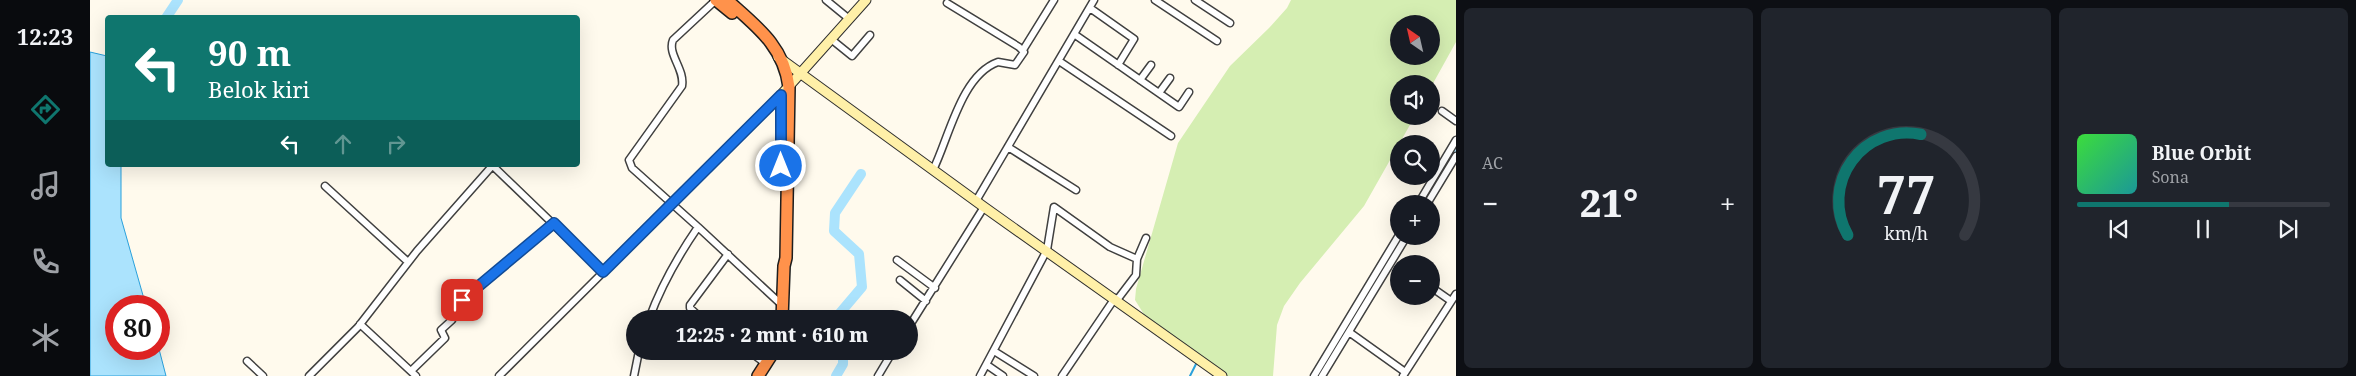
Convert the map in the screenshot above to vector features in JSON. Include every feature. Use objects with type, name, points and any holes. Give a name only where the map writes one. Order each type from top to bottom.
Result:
[{"type":"highway","points":[[716,0],[778,57]]},
{"type":"highway","points":[[727,0],[768,40],[786,68],[781,257],[784,266],[783,310]]},
{"type":"highway","points":[[763,372],[769,360]]},
{"type":"street","points":[[716,0],[673,40],[671,49],[680,67],[683,80],[682,86],[629,160],[632,168],[673,203],[783,307]]},
{"type":"street","points":[[826,0],[848,18]]},
{"type":"street","points":[[499,376],[785,91],[866,0]]},
{"type":"street","points":[[933,170],[964,96],[975,77],[998,62],[1015,65],[1054,0]]},
{"type":"street","points":[[918,313],[935,288],[980,204],[1008,146],[1094,0]]},
{"type":"street","points":[[1155,0],[1217,41]]},
{"type":"street","points":[[1195,0],[1230,23]]},
{"type":"street","points":[[947,3],[1023,50]]},
{"type":"street","points":[[1090,8],[1134,39],[1118,65]]},
{"type":"street","points":[[1074,34],[1179,107],[1189,92]]},
{"type":"street","points":[[831,39],[852,56],[870,35]]},
{"type":"street","points":[[778,57],[980,204],[1134,311],[1222,376]]},
{"type":"street","points":[[1058,61],[1171,136]]},
{"type":"street","points":[[1140,80],[1151,65]]},
{"type":"street","points":[[1159,93],[1170,78]]},
{"type":"street","points":[[1442,111],[1456,121]]},
{"type":"street","points":[[1423,195],[1456,140]]},
{"type":"street","points":[[1008,146],[1076,190]]},
{"type":"street","points":[[1432,195],[1456,156]]},
{"type":"street","points":[[309,376],[360,324],[408,262],[491,167]]},
{"type":"street","points":[[495,167],[603,272]]},
{"type":"street","points":[[324,186],[408,262]]},
{"type":"street","points":[[980,376],[1047,250],[1055,200]]},
{"type":"street","points":[[1053,208],[1056,207],[1110,247],[1137,259]]},
{"type":"street","points":[[360,324],[412,374],[445,338],[441,330],[452,320],[451,317],[455,312],[453,308],[554,223]]},
{"type":"street","points":[[652,310],[679,254],[698,227]]},
{"type":"street","points":[[1062,376],[1136,275],[1137,259],[1146,238]]},
{"type":"street","points":[[1314,376],[1393,245]]},
{"type":"street","points":[[1322,376],[1402,245]]},
{"type":"street","points":[[692,310],[690,305],[728,254]]},
{"type":"street","points":[[896,260],[935,288]]},
{"type":"street","points":[[900,280],[926,301]]},
{"type":"street","points":[[1440,293],[1451,301]]},
{"type":"street","points":[[1349,332],[1404,374],[1456,294]]},
{"type":"street","points":[[994,351],[1034,376]]},
{"type":"street","points":[[634,376],[637,360]]},
{"type":"street","points":[[755,360],[763,372]]},
{"type":"street","points":[[878,376],[888,360]]},
{"type":"street","points":[[247,362],[262,376]]},
{"type":"street","points":[[987,365],[1003,376]]},
{"type":"green space","points":[[1291,0],[1456,0],[1456,42],[1438,75],[1390,75],[1390,125],[1410,125],[1404,135],[1390,135],[1390,160],[1364,206],[1300,283],[1284,306],[1277,325],[1273,376],[1227,376],[1145,316],[1135,300],[1136,289],[1178,143],[1230,66],[1287,8]]},
{"type":"water","points":[[90,52],[105,56],[105,167],[121,167],[121,218],[143,295],[105,295],[105,360],[162,360],[166,376],[90,376]]},
{"type":"waterway","points":[[168,15],[178,0]]},
{"type":"waterway","points":[[1428,195],[1456,148]]},
{"type":"waterway","points":[[843,310],[862,287],[859,254],[834,231],[835,213],[861,174]]},
{"type":"waterway","points":[[1318,376],[1332,354]]},
{"type":"waterway","points":[[836,376],[843,364],[843,360]]},
{"type":"waterway","points":[[1190,376],[1196,364]]},
{"type":"route","points":[[462,300],[554,223],[603,272],[781,95],[781,166]]}]
